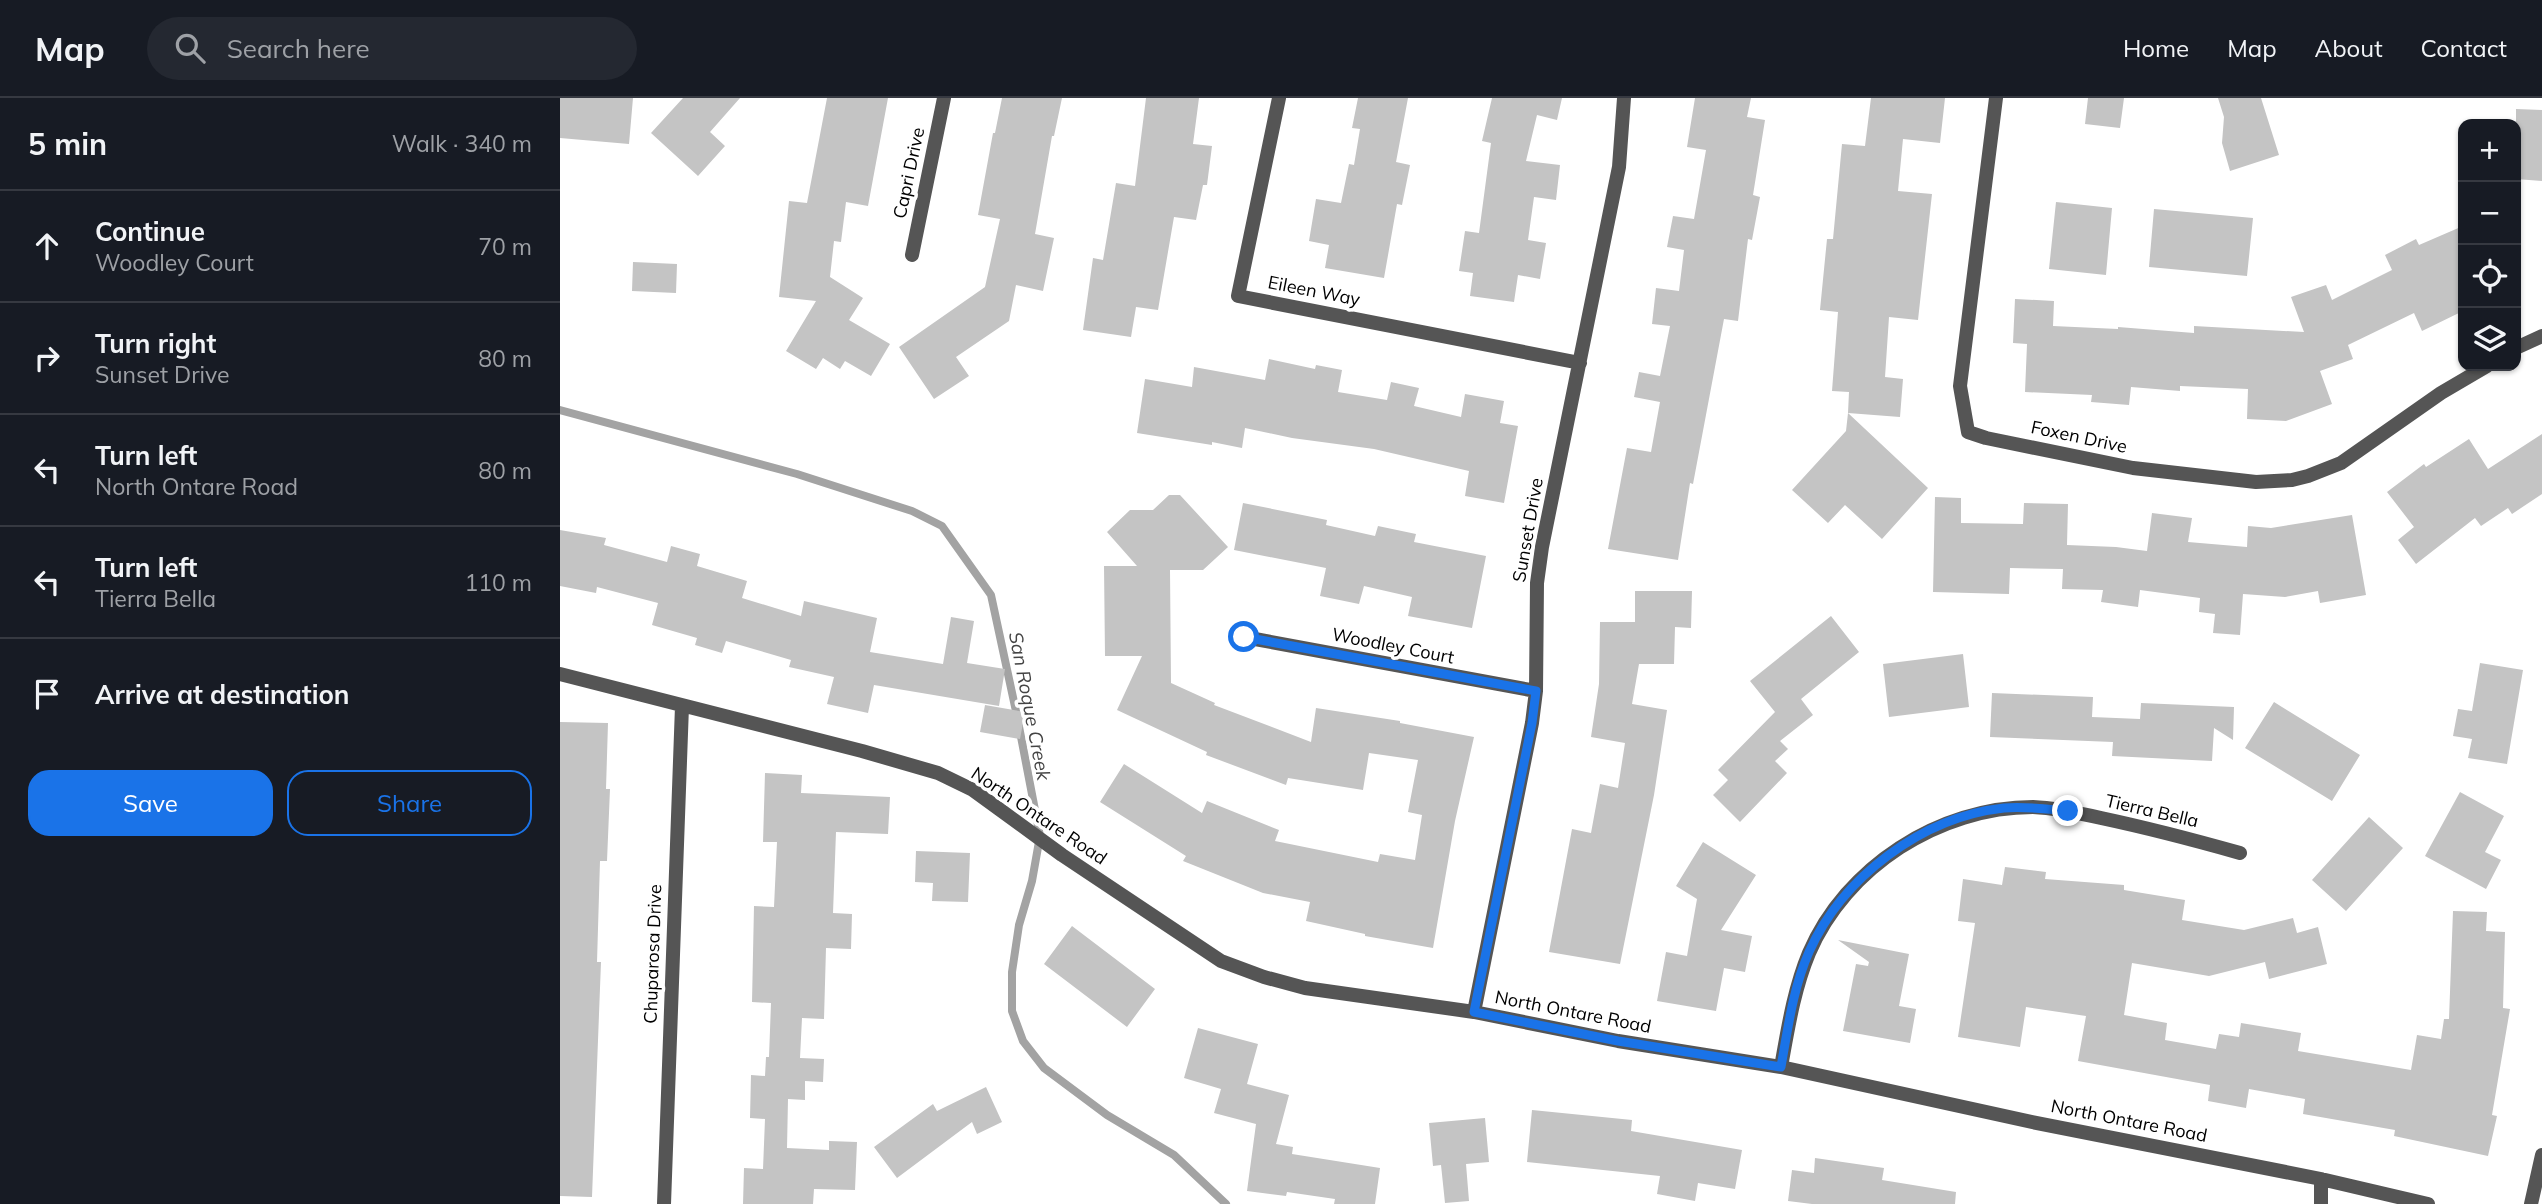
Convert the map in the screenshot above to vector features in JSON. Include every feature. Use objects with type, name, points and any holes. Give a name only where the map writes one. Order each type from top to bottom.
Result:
[{"type":"street","name":"Capri Drive","points":[[912,255],[944,98]]},
{"type":"street","name":"Eileen Way","points":[[1279,98],[1238,296],[1580,363]]},
{"type":"street","name":"Sunset Drive","points":[[1474,1012],[1532,723],[1536,691],[1537,583],[1619,167],[1624,98]]},
{"type":"street","name":"Foxen Drive","points":[[1996,98],[1960,386],[1968,432],[2133,468],[2256,482],[2291,480],[2341,463],[2441,393],[2478,371]]},
{"type":"street","points":[[2521,346],[2542,336]]},
{"type":"street","name":"Woodley Court","points":[[1244,637],[1536,691]]},
{"type":"street","name":"North Ontare Road","points":[[560,674],[938,774],[973,790],[1062,855],[1221,961],[1264,977],[1305,988],[1474,1012],[1618,1041],[1781,1067],[2032,1122],[2321,1179],[2428,1204]]},
{"type":"street","name":"Chuparosa Drive","points":[[664,1204],[682,706]]},
{"type":"street","name":"Tierra Bella","points":[[1781,1067],[1796,991],[1809,952],[1829,916],[1845,894],[1876,865],[1910,841],[1934,829],[1972,815],[2003,808],[2035,807],[2068,811],[2156,830],[2241,853]]},
{"type":"street","points":[[2531,1204],[2542,1155]]},
{"type":"street","points":[[2320,1204],[2321,1179]]},
{"type":"building","points":[[560,98],[633,98],[629,144],[560,138]]},
{"type":"building","points":[[683,98],[740,98],[710,132],[725,146],[698,176],[651,133]]},
{"type":"building","points":[[827,98],[888,98],[868,206],[846,202],[841,242],[834,241],[830,277],[863,298],[849,320],[890,344],[871,376],[845,361],[840,369],[823,358],[816,369],[786,351],[816,301],[779,297],[789,201],[807,203]]},
{"type":"building","points":[[1002,98],[1062,98],[1052,136],[1035,234],[1054,238],[1043,291],[1016,285],[1009,321],[956,357],[969,376],[934,399],[899,347],[985,287],[1000,219],[978,215]]},
{"type":"building","points":[[1146,98],[1199,98],[1193,144],[1212,146],[1207,185],[1203,185],[1196,220],[1174,217],[1158,310],[1136,307],[1131,337],[1083,330],[1093,258],[1103,260],[1116,183],[1135,186]]},
{"type":"building","points":[[1358,98],[1408,98],[1396,162],[1410,165],[1402,205],[1397,204],[1384,278],[1325,268],[1329,245],[1309,241],[1316,199],[1341,203],[1349,164],[1354,165],[1360,129],[1352,128]]},
{"type":"building","points":[[1492,98],[1562,98],[1557,120],[1537,115],[1526,161],[1560,165],[1556,200],[1534,197],[1528,240],[1546,243],[1540,279],[1518,275],[1514,302],[1470,296],[1473,273],[1459,271],[1465,231],[1479,233],[1491,143],[1482,141]]},
{"type":"building","points":[[1695,98],[1751,98],[1747,117],[1765,120],[1753,195],[1760,197],[1752,240],[1748,239],[1738,321],[1724,319],[1693,484],[1690,483],[1678,560],[1608,549],[1627,448],[1651,452],[1660,402],[1634,397],[1639,372],[1660,376],[1670,326],[1652,324],[1656,288],[1679,291],[1684,250],[1667,247],[1673,216],[1694,219],[1706,150],[1687,147]]},
{"type":"building","points":[[1871,98],[1945,98],[1940,143],[1903,139],[1898,191],[1932,194],[1918,320],[1889,317],[1885,377],[1903,379],[1900,417],[1848,413],[1849,392],[1832,391],[1838,312],[1820,310],[1827,239],[1833,239],[1842,144],[1865,146]]},
{"type":"building","points":[[2088,98],[2124,98],[2120,128],[2085,124]]},
{"type":"building","points":[[2218,98],[2261,98],[2279,155],[2230,171],[2222,143],[2224,117]]},
{"type":"building","points":[[2516,109],[2542,110],[2542,181],[2521,179],[2521,119],[2516,119]]},
{"type":"building","points":[[2056,202],[2112,208],[2106,275],[2049,269]]},
{"type":"building","points":[[2154,209],[2253,218],[2247,276],[2149,267]]},
{"type":"building","points":[[2458,228],[2458,313],[2422,331],[2414,313],[2348,345],[2353,359],[2320,371],[2332,404],[2286,421],[2247,419],[2248,389],[2180,386],[2180,391],[2131,387],[2129,405],[2091,402],[2092,395],[2025,392],[2027,344],[2013,343],[2015,299],[2054,301],[2053,326],[2118,327],[2194,333],[2194,326],[2304,332],[2291,297],[2326,285],[2332,300],[2392,270],[2385,255],[2416,239],[2419,245]]},
{"type":"building","points":[[633,262],[677,264],[676,293],[632,291]]},
{"type":"building","points":[[1269,359],[1315,369],[1316,365],[1342,370],[1338,392],[1387,400],[1391,382],[1419,388],[1414,406],[1461,417],[1465,394],[1504,401],[1500,423],[1518,426],[1504,503],[1465,496],[1469,471],[1374,449],[1292,438],[1245,428],[1242,448],[1137,433],[1145,379],[1192,387],[1194,367],[1265,380]]},
{"type":"building","points":[[1848,413],[1928,488],[1882,539],[1845,505],[1828,523],[1792,490],[1846,431]]},
{"type":"building","points":[[2542,434],[2542,494],[2512,514],[2508,508],[2481,526],[2475,518],[2416,564],[2398,540],[2414,527],[2387,492],[2424,464],[2426,467],[2469,439],[2488,469]]},
{"type":"building","points":[[1169,495],[1180,495],[1228,547],[1203,570],[1170,570],[1171,683],[1215,703],[1214,705],[1311,742],[1316,708],[1400,721],[1474,737],[1455,821],[1433,948],[1365,936],[1306,921],[1310,902],[1263,893],[1183,861],[1186,856],[1100,802],[1124,764],[1202,813],[1207,801],[1279,830],[1275,841],[1378,862],[1380,854],[1415,860],[1422,815],[1408,812],[1418,760],[1369,753],[1363,790],[1288,778],[1286,785],[1206,755],[1207,752],[1117,710],[1142,656],[1105,656],[1104,566],[1137,566],[1107,532],[1130,510],[1153,510]]},
{"type":"building","points":[[1935,497],[1961,498],[1961,523],[2023,524],[2024,503],[2068,504],[2067,545],[2147,551],[2152,513],[2192,518],[2188,542],[2247,547],[2248,526],[2271,528],[2352,515],[2366,595],[2320,603],[2318,591],[2285,597],[2243,594],[2240,635],[2213,633],[2215,614],[2199,612],[2200,598],[2140,590],[2138,607],[2101,602],[2103,590],[2062,589],[2063,569],[2010,568],[2009,594],[1933,592]]},
{"type":"building","points":[[1243,503],[1327,520],[1326,525],[1375,536],[1378,526],[1416,534],[1414,542],[1486,556],[1472,628],[1408,616],[1412,597],[1364,586],[1359,604],[1320,596],[1326,568],[1234,550]]},
{"type":"building","points":[[560,530],[606,538],[604,545],[667,562],[671,546],[700,554],[697,566],[747,581],[742,598],[801,616],[804,601],[877,618],[870,652],[943,664],[951,617],[974,621],[967,663],[1005,669],[999,706],[874,685],[868,713],[827,704],[834,677],[789,667],[791,660],[726,641],[722,653],[695,645],[697,638],[652,625],[658,603],[597,587],[596,593],[560,586]]},
{"type":"building","points":[[1635,591],[1692,591],[1691,628],[1675,627],[1674,664],[1639,664],[1632,704],[1667,710],[1654,795],[1620,964],[1549,952],[1572,829],[1591,833],[1600,784],[1618,788],[1625,743],[1591,737],[1599,684],[1600,622],[1635,622]]},
{"type":"building","points":[[1831,616],[1859,652],[1801,699],[1813,715],[1780,741],[1788,749],[1775,761],[1787,773],[1740,822],[1713,795],[1728,780],[1718,770],[1775,712],[1750,681]]},
{"type":"building","points":[[1963,654],[1969,707],[1889,717],[1883,664]]},
{"type":"building","points":[[2480,663],[2523,670],[2507,764],[2468,758],[2472,739],[2453,736],[2458,709],[2472,711]]},
{"type":"building","points":[[1992,693],[2093,697],[2092,717],[2140,719],[2141,703],[2234,707],[2233,740],[2214,728],[2212,761],[2112,756],[2113,742],[1990,737]]},
{"type":"building","points":[[2274,702],[2360,755],[2332,801],[2245,748]]},
{"type":"building","points":[[985,705],[1025,712],[1020,739],[980,732]]},
{"type":"building","points":[[560,722],[608,723],[606,789],[610,789],[607,861],[600,861],[597,962],[601,962],[592,1197],[560,1196]]},
{"type":"building","points":[[765,773],[802,775],[801,793],[890,797],[888,834],[836,832],[833,913],[852,914],[851,949],[826,948],[824,1019],[802,1018],[800,1058],[824,1059],[823,1082],[805,1081],[805,1100],[788,1099],[787,1148],[829,1150],[829,1141],[857,1142],[855,1190],[814,1189],[813,1204],[743,1204],[744,1168],[763,1169],[765,1119],[750,1118],[751,1075],[765,1076],[766,1057],[769,1057],[771,1003],[752,1002],[754,906],[774,907],[777,842],[763,842]]},
{"type":"building","points":[[2460,792],[2504,816],[2485,852],[2501,860],[2486,889],[2425,856]]},
{"type":"building","points":[[2369,817],[2403,848],[2346,911],[2312,880]]},
{"type":"building","points":[[1703,842],[1756,875],[1721,930],[1752,936],[1745,972],[1724,968],[1716,1011],[1657,1001],[1666,952],[1687,956],[1697,899],[1676,886]]},
{"type":"building","points":[[916,851],[970,853],[968,902],[932,901],[933,883],[915,882]]},
{"type":"building","points":[[2005,867],[2046,872],[2045,879],[2124,885],[2124,890],[2185,900],[2182,920],[2244,930],[2293,918],[2297,933],[2318,927],[2327,964],[2269,979],[2265,962],[2209,976],[2132,963],[2124,1015],[2167,1023],[2165,1040],[2216,1049],[2219,1034],[2239,1037],[2241,1023],[2301,1033],[2298,1051],[2411,1070],[2417,1035],[2441,1039],[2444,1019],[2449,1019],[2453,911],[2487,912],[2486,931],[2505,932],[2503,1008],[2510,1009],[2492,1115],[2497,1116],[2488,1156],[2394,1136],[2395,1130],[2303,1114],[2305,1099],[2249,1089],[2246,1108],[2208,1101],[2210,1085],[2078,1061],[2086,1016],[2026,1007],[2020,1047],[1958,1037],[1975,923],[1958,921],[1963,879],[2002,885]]},
{"type":"building","points":[[1072,926],[1155,989],[1127,1027],[1044,964]]},
{"type":"building","points":[[1838,940],[1909,954],[1899,1006],[1916,1009],[1910,1043],[1843,1031],[1856,964],[1868,966],[1869,962]]},
{"type":"building","points":[[1198,1028],[1258,1044],[1247,1084],[1289,1095],[1276,1144],[1293,1147],[1292,1154],[1380,1168],[1375,1204],[1334,1204],[1335,1199],[1287,1192],[1286,1196],[1247,1191],[1256,1124],[1214,1113],[1221,1089],[1184,1078]]},
{"type":"building","points":[[986,1087],[1002,1122],[977,1134],[972,1122],[897,1178],[874,1147],[933,1104],[937,1111]]},
{"type":"building","points":[[1532,1110],[1632,1120],[1631,1131],[1742,1150],[1735,1189],[1698,1183],[1695,1201],[1657,1194],[1660,1176],[1527,1162]]},
{"type":"building","points":[[1485,1118],[1489,1162],[1466,1164],[1469,1201],[1445,1203],[1441,1165],[1433,1166],[1429,1123]]},
{"type":"building","points":[[1815,1158],[1884,1168],[1882,1180],[1956,1192],[1955,1204],[1812,1204],[1788,1201],[1792,1170],[1814,1173]]},
{"type":"waterway","name":"San Roque Creek","points":[[560,410],[797,474],[912,511],[942,526],[991,595],[1040,836],[1032,881],[1019,925],[1012,972],[1012,1011],[1023,1041],[1044,1068],[1107,1115],[1174,1155],[1226,1204]]},
{"type":"route","points":[[1244,637],[1536,691],[1532,723],[1474,1012],[1618,1041],[1781,1067],[1796,991],[1809,952],[1845,894],[1876,865],[1910,841],[1972,815],[2003,808],[2035,807],[2068,811]]}]
